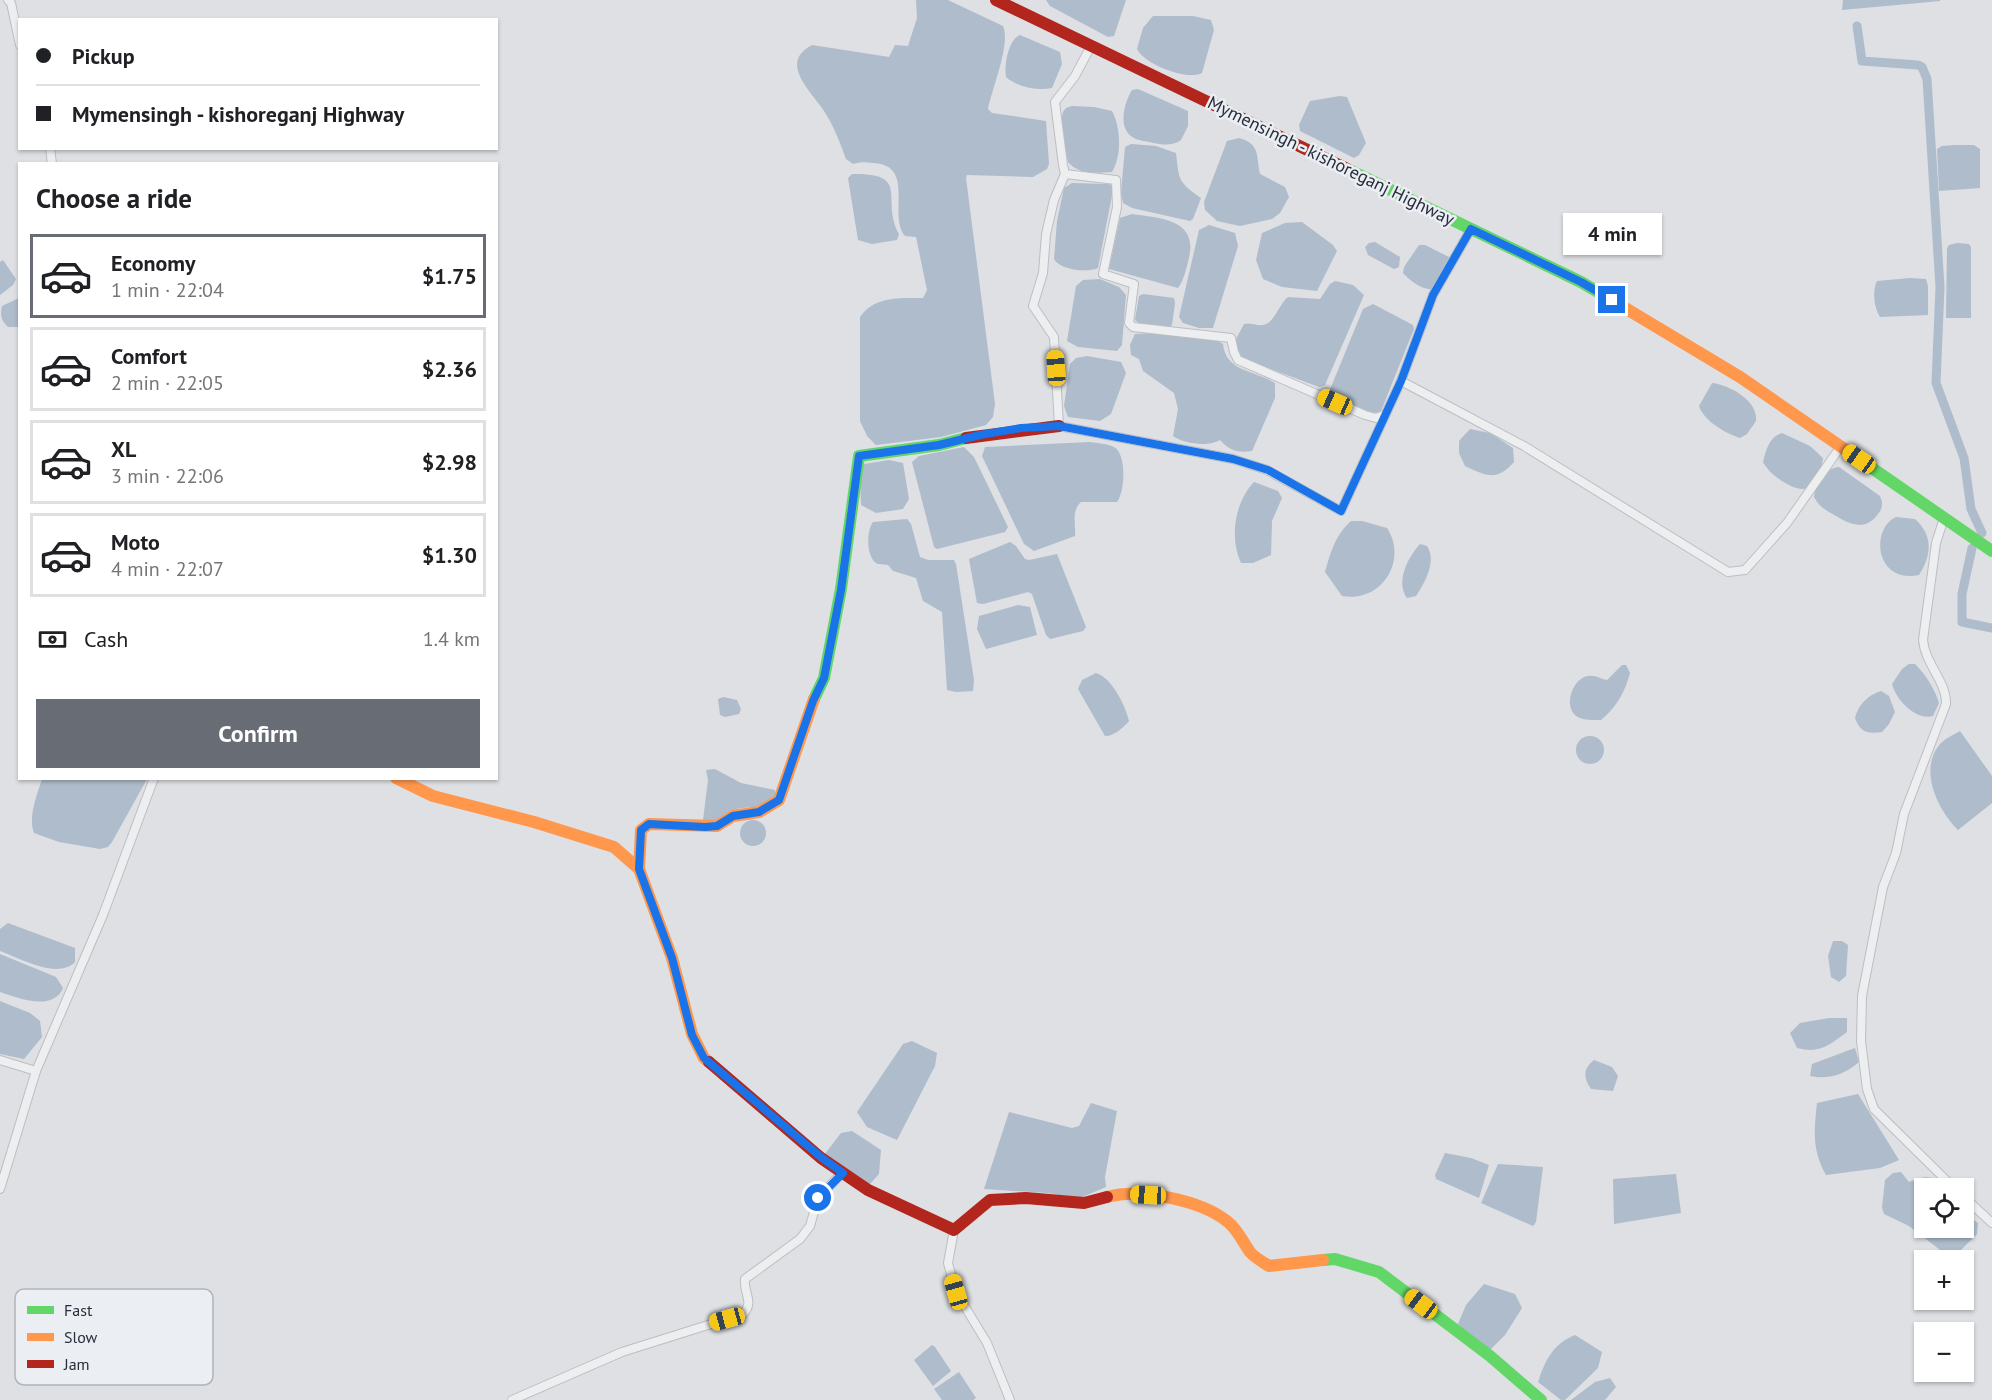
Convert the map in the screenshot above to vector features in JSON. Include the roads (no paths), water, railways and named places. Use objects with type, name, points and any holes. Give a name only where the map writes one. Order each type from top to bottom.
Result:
[{"type":"street","points":[[8,0],[11,3],[18,36]]},
{"type":"street","name":"Mymensingh - kishoreganj Highway","points":[[996,0],[1581,282],[1740,377],[1992,551]]},
{"type":"street","points":[[1059,426],[1054,337],[1033,306],[1043,273],[1046,234],[1054,200],[1065,174],[1055,102],[1082,66],[1091,46]]},
{"type":"street","points":[[1065,174],[1116,180],[1117,207],[1102,274],[1134,284],[1129,323],[1133,327],[1231,338],[1238,360],[1365,415],[1376,418],[1384,415]]},
{"type":"street","points":[[954,1230],[868,1190],[843,1173],[822,1158],[704,1058],[692,1035],[672,958],[639,869],[641,830],[649,824],[717,826],[733,816],[759,812],[779,800],[813,701],[824,678],[841,590],[859,456],[939,445],[1021,428],[1059,426],[1233,459],[1268,470],[1341,511],[1401,381],[1433,295],[1471,229]]},
{"type":"street","points":[[1401,381],[1524,446],[1728,572],[1745,570],[1787,524],[1841,446]]},
{"type":"street","points":[[1943,1178],[1874,1109],[1867,1089],[1861,1041],[1862,996],[1883,887],[1896,853],[1904,814],[1946,704],[1944,692],[1926,656],[1923,640],[1936,543],[1944,518]]},
{"type":"street","points":[[0,1189],[36,1071],[104,915],[153,780]]},
{"type":"street","points":[[400,780],[433,796],[534,822],[614,847],[639,869]]},
{"type":"street","points":[[0,1060],[36,1071]]},
{"type":"street","points":[[512,1400],[622,1352],[743,1314],[748,1309],[750,1301],[744,1285],[745,1279],[800,1239],[810,1226],[816,1212],[818,1198],[843,1173]]},
{"type":"street","points":[[1010,1400],[987,1343],[956,1292],[948,1263],[954,1230],[990,1200],[1026,1198],[1084,1203],[1119,1194],[1182,1199],[1212,1211],[1230,1223],[1252,1254],[1269,1266],[1335,1259],[1379,1272],[1490,1356],[1542,1400]]},
{"type":"street","points":[[1974,1206],[1992,1223]]},
{"type":"water","points":[[916,0],[948,0],[1003,26],[1005,44],[988,109],[992,113],[1046,121],[1049,164],[1047,169],[1033,177],[967,175],[966,178],[995,404],[993,417],[986,425],[941,437],[876,445],[867,436],[860,421],[860,317],[866,310],[880,302],[897,298],[923,298],[927,290],[916,237],[905,236],[900,227],[899,192],[894,172],[886,166],[867,162],[853,164],[846,159],[828,117],[800,77],[797,69],[802,52],[812,45],[889,57],[895,45],[908,46],[917,18]]},
{"type":"water","points":[[1046,0],[1126,0],[1114,36],[1108,37],[1050,6]]},
{"type":"water","points":[[1843,0],[1940,0],[1940,1],[1842,10]]},
{"type":"water","points":[[1153,16],[1193,16],[1211,20],[1214,30],[1202,73],[1186,75],[1166,70],[1141,55],[1137,49],[1143,28]]},
{"type":"water","points":[[1020,35],[1060,52],[1062,64],[1052,88],[1028,87],[1006,77],[1010,47]]},
{"type":"water","points":[[1138,89],[1188,111],[1188,126],[1181,140],[1171,144],[1160,144],[1138,140],[1129,134],[1125,129],[1125,109],[1132,90]]},
{"type":"water","points":[[1347,97],[1366,143],[1359,155],[1354,158],[1300,131],[1299,125],[1310,101]]},
{"type":"water","points":[[1072,106],[1112,111],[1117,125],[1119,150],[1112,172],[1083,171],[1068,162],[1061,121],[1063,112]]},
{"type":"water","points":[[1239,138],[1254,148],[1260,174],[1285,187],[1289,197],[1280,213],[1272,219],[1240,226],[1217,221],[1205,210],[1204,202],[1227,141]]},
{"type":"water","points":[[1131,144],[1156,146],[1176,153],[1181,180],[1201,198],[1193,219],[1190,221],[1132,208],[1123,203],[1121,193],[1125,147]]},
{"type":"water","points":[[1974,145],[1980,149],[1980,188],[1939,191],[1937,149],[1942,146]]},
{"type":"water","points":[[852,174],[882,178],[888,183],[891,190],[894,221],[899,234],[897,240],[872,244],[858,240],[848,178]]},
{"type":"water","points":[[1072,183],[1108,184],[1113,190],[1098,268],[1093,270],[1068,268],[1054,259],[1057,221],[1064,188]]},
{"type":"water","points":[[1132,214],[1164,219],[1182,228],[1188,235],[1189,257],[1184,277],[1178,288],[1109,269],[1120,218]]},
{"type":"water","points":[[1302,222],[1333,245],[1337,251],[1317,291],[1282,287],[1263,279],[1256,260],[1262,233],[1285,223]]},
{"type":"water","points":[[1209,225],[1235,233],[1238,246],[1213,328],[1199,328],[1183,323],[1179,317],[1199,230]]},
{"type":"water","points":[[1375,242],[1400,257],[1399,267],[1394,269],[1368,255],[1365,247]]},
{"type":"water","points":[[1957,243],[1969,244],[1971,247],[1971,318],[1946,318],[1947,248]]},
{"type":"water","points":[[1419,245],[1425,245],[1449,257],[1450,263],[1434,289],[1421,287],[1403,273],[1404,267]]},
{"type":"water","points":[[3,260],[16,279],[13,285],[0,295],[0,262]]},
{"type":"water","points":[[1100,279],[1119,287],[1126,295],[1122,345],[1117,351],[1078,347],[1067,341],[1076,286],[1083,280]]},
{"type":"water","points":[[1926,279],[1928,315],[1880,317],[1874,299],[1877,281]]},
{"type":"water","points":[[1335,281],[1353,285],[1364,295],[1325,385],[1319,387],[1239,357],[1234,343],[1244,324],[1267,324],[1288,297],[1320,299],[1330,284]]},
{"type":"water","points":[[1143,294],[1174,298],[1172,325],[1169,327],[1139,323],[1135,320],[1139,296]]},
{"type":"water","points":[[18,298],[18,327],[8,327],[4,322],[1,313],[2,306]]},
{"type":"water","points":[[1373,304],[1413,325],[1414,329],[1381,411],[1375,413],[1353,408],[1329,392],[1363,309]]},
{"type":"water","points":[[1154,333],[1218,341],[1223,344],[1229,360],[1235,365],[1275,383],[1275,398],[1252,451],[1234,450],[1220,440],[1196,444],[1173,436],[1178,409],[1174,393],[1143,371],[1139,359],[1131,355],[1130,345],[1135,334]]},
{"type":"water","points":[[1087,356],[1121,362],[1126,373],[1111,414],[1100,421],[1068,417],[1064,406],[1070,364],[1076,358]]},
{"type":"water","points":[[1712,383],[1734,390],[1752,406],[1756,421],[1747,434],[1740,438],[1716,426],[1705,417],[1699,406]]},
{"type":"water","points":[[1470,429],[1490,433],[1513,448],[1514,462],[1496,475],[1485,474],[1465,466],[1459,453],[1459,441]]},
{"type":"water","points":[[1782,433],[1810,446],[1823,458],[1817,477],[1807,488],[1786,484],[1763,462],[1771,441]]},
{"type":"water","points":[[1090,442],[1112,446],[1118,451],[1123,465],[1120,497],[1117,502],[1081,502],[1075,514],[1075,536],[1034,551],[1024,544],[982,456],[985,447]]},
{"type":"water","points":[[964,447],[974,457],[1008,527],[1005,532],[937,549],[934,547],[912,462],[919,456]]},
{"type":"water","points":[[889,460],[903,463],[909,499],[903,509],[876,513],[861,505],[860,473],[864,464]]},
{"type":"water","points":[[1839,467],[1880,496],[1881,510],[1868,523],[1858,525],[1847,522],[1824,508],[1814,497],[1825,474]]},
{"type":"water","points":[[1254,482],[1278,491],[1282,498],[1272,521],[1271,555],[1253,563],[1241,563],[1235,542],[1236,520],[1242,499]]},
{"type":"water","points":[[1896,517],[1915,519],[1928,538],[1928,553],[1919,575],[1904,576],[1893,571],[1881,554],[1882,532]]},
{"type":"water","points":[[907,519],[911,524],[920,557],[928,560],[954,560],[956,564],[974,680],[973,691],[947,690],[942,612],[923,601],[916,578],[893,571],[888,565],[878,564],[871,557],[868,538],[873,522]]},
{"type":"water","points":[[1351,521],[1362,521],[1387,528],[1393,540],[1393,565],[1387,577],[1369,593],[1342,596],[1325,572],[1331,551]]},
{"type":"water","points":[[1010,542],[1016,546],[1025,559],[1057,554],[1086,627],[1083,631],[1050,639],[1046,635],[1032,594],[1028,592],[983,604],[977,603],[969,559]]},
{"type":"water","points":[[1420,544],[1427,546],[1430,552],[1430,565],[1416,596],[1407,598],[1402,585],[1404,570]]},
{"type":"water","points":[[1018,605],[1030,607],[1037,635],[986,649],[977,629],[979,616]]},
{"type":"water","points":[[1909,664],[1915,664],[1919,668],[1935,692],[1939,703],[1933,716],[1920,715],[1908,708],[1894,690],[1892,684],[1902,669]]},
{"type":"water","points":[[1622,665],[1626,665],[1630,673],[1623,693],[1611,710],[1601,720],[1579,718],[1574,714],[1570,697],[1578,681],[1588,676],[1607,680]]},
{"type":"water","points":[[1096,673],[1112,686],[1121,700],[1129,721],[1108,736],[1105,736],[1078,689],[1082,680]]},
{"type":"water","points":[[1881,691],[1889,696],[1895,712],[1882,732],[1865,731],[1857,723],[1856,713],[1864,701]]},
{"type":"water","points":[[723,697],[737,700],[741,709],[739,714],[725,717],[720,715],[718,699]]},
{"type":"water","points":[[1960,731],[1992,776],[1992,803],[1958,830],[1938,801],[1933,789],[1931,766],[1940,744]]},
{"type":"water","points":[[1590,736],[1600,740],[1604,750],[1600,760],[1590,764],[1580,760],[1576,750],[1580,740]]},
{"type":"water","points":[[715,769],[741,783],[775,790],[775,800],[768,804],[732,811],[717,822],[703,820],[708,780],[706,770]]},
{"type":"water","points":[[41,780],[146,780],[112,842],[108,847],[100,849],[59,842],[34,833],[32,820]]},
{"type":"water","points":[[753,820],[762,824],[766,833],[762,842],[753,846],[744,842],[740,833],[744,824]]},
{"type":"water","points":[[8,923],[75,948],[75,962],[67,967],[49,968],[0,951],[0,929]]},
{"type":"water","points":[[1833,941],[1842,941],[1848,945],[1846,976],[1839,982],[1831,977],[1828,956]]},
{"type":"water","points":[[0,954],[56,977],[63,988],[51,1000],[43,1001],[25,1000],[0,992]]},
{"type":"water","points":[[0,1001],[30,1013],[40,1021],[42,1037],[24,1059],[0,1054]]},
{"type":"water","points":[[1829,1018],[1847,1018],[1847,1032],[1818,1049],[1797,1048],[1790,1033],[1800,1023]]},
{"type":"water","points":[[912,1041],[937,1053],[935,1066],[897,1140],[867,1127],[857,1112],[903,1044]]},
{"type":"water","points":[[1855,1048],[1859,1062],[1848,1070],[1830,1076],[1810,1076],[1812,1064]]},
{"type":"water","points":[[1594,1060],[1612,1067],[1618,1076],[1613,1091],[1591,1089],[1585,1073]]},
{"type":"water","points":[[1858,1094],[1899,1160],[1880,1168],[1826,1175],[1818,1157],[1815,1140],[1817,1103]]},
{"type":"water","points":[[1091,1103],[1117,1111],[1105,1177],[1106,1187],[1080,1198],[1047,1193],[984,1189],[1009,1112],[1072,1128],[1079,1126]]},
{"type":"water","points":[[852,1131],[881,1150],[879,1174],[869,1185],[824,1155],[841,1133]]},
{"type":"water","points":[[1445,1153],[1471,1158],[1489,1165],[1479,1198],[1436,1179],[1435,1175]]},
{"type":"water","points":[[1498,1164],[1543,1167],[1536,1222],[1533,1226],[1481,1203]]},
{"type":"water","points":[[1901,1172],[1909,1182],[1914,1180],[1914,1230],[1884,1214],[1882,1208],[1885,1180],[1893,1173]]},
{"type":"water","points":[[1676,1174],[1681,1213],[1614,1224],[1613,1179]]},
{"type":"water","points":[[1974,1220],[1978,1223],[1977,1234],[1974,1237]]},
{"type":"water","points":[[1925,1238],[1973,1238],[1961,1250],[1940,1250]]},
{"type":"water","points":[[1484,1284],[1515,1294],[1522,1308],[1505,1335],[1489,1351],[1473,1341],[1458,1324],[1466,1305]]},
{"type":"water","points":[[1575,1335],[1602,1352],[1598,1368],[1565,1400],[1561,1400],[1538,1382],[1555,1348]]},
{"type":"water","points":[[932,1345],[951,1371],[933,1386],[914,1360]]},
{"type":"water","points":[[959,1372],[976,1398],[973,1400],[942,1400],[934,1389]]},
{"type":"water","points":[[1610,1378],[1616,1387],[1605,1400],[1571,1400],[1595,1382]]},
{"type":"waterway","points":[[1857,26],[1862,61],[1918,65],[1922,67],[1927,79],[1940,287],[1936,383],[1964,458],[1971,509],[1982,533]]},
{"type":"waterway","points":[[1972,548],[1962,594],[1962,622],[1992,628]]}]
